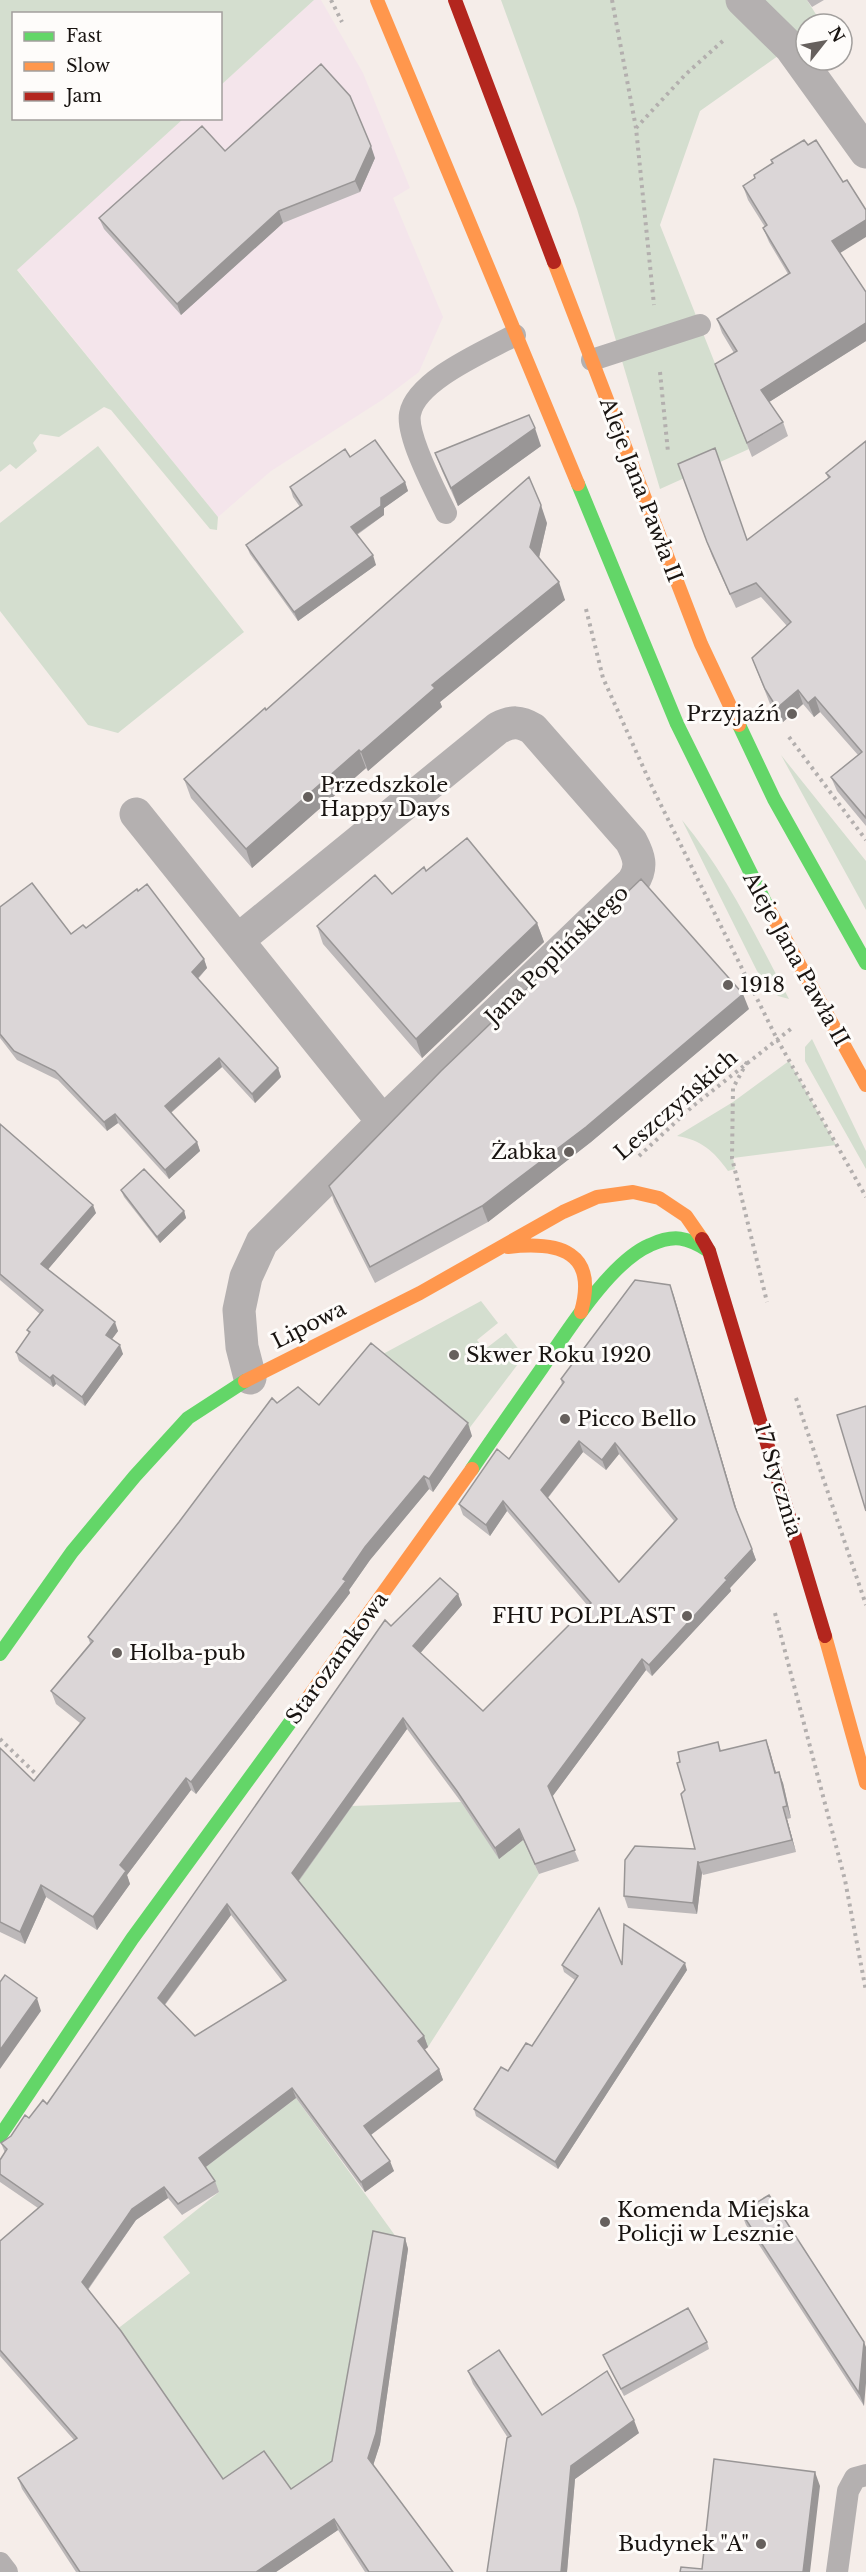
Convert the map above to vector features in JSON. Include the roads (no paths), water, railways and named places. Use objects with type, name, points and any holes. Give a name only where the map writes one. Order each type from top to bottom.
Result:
[{"type":"street","name":"Aleje Jana Pawła II","points":[[377,0],[648,660],[722,820],[796,965],[866,1085]]},
{"type":"street","name":"Aleje Jana Pawła II","points":[[455,0],[701,644],[774,799],[866,963]]},
{"type":"street","points":[[749,6],[791,48],[866,152]]},
{"type":"street","name":"Jana Poplińskiego","points":[[238,940],[498,728],[508,723],[516,722],[533,729],[631,842],[640,862],[638,874],[633,882],[383,1122],[262,1242],[246,1276],[239,1310],[242,1347],[250,1378]]},
{"type":"street","points":[[136,814],[383,1122]]},
{"type":"street","name":"Lipowa","points":[[0,1654],[72,1552],[135,1476],[188,1418],[250,1378],[420,1293],[563,1212],[597,1197],[633,1192],[659,1198],[686,1216],[709,1251]]},
{"type":"street","name":"Starozamkowa","points":[[0,2136],[132,1939],[424,1538],[581,1312],[632,1255],[649,1245],[671,1238],[691,1239],[709,1251]]},
{"type":"street","points":[[503,1248],[533,1244],[557,1246],[576,1258],[587,1282],[587,1297],[581,1312]]},
{"type":"street","name":"17 Stycznia","points":[[709,1251],[851,1706],[866,1783]]},
{"type":"lane","points":[[592,360],[700,325]]},
{"type":"lane","points":[[446,513],[415,445],[410,415],[419,394],[435,380],[515,335]]},
{"type":"lane","points":[[837,2572],[848,2491],[855,2478],[866,2475]]},
{"type":"lane","points":[[0,2563],[7,2572]]},
{"type":"place","name":"Przyjaźń","points":[[792,714]]},
{"type":"place","name":"Przedszkole Happy Days","points":[[308,797]]},
{"type":"place","name":"1918","points":[[728,985]]},
{"type":"place","name":"Żabka","points":[[569,1152]]},
{"type":"place","name":"Skwer Roku 1920","points":[[454,1355]]},
{"type":"place","name":"Picco Bello","points":[[565,1419]]},
{"type":"place","name":"FHU POLPLAST","points":[[687,1616]]},
{"type":"place","name":"Holba-pub","points":[[117,1653]]},
{"type":"place","name":"Komenda Miejska Policji w Lesznie","points":[[605,2222]]},
{"type":"place","name":"Budynek \"A\"","points":[[761,2544]]}]
